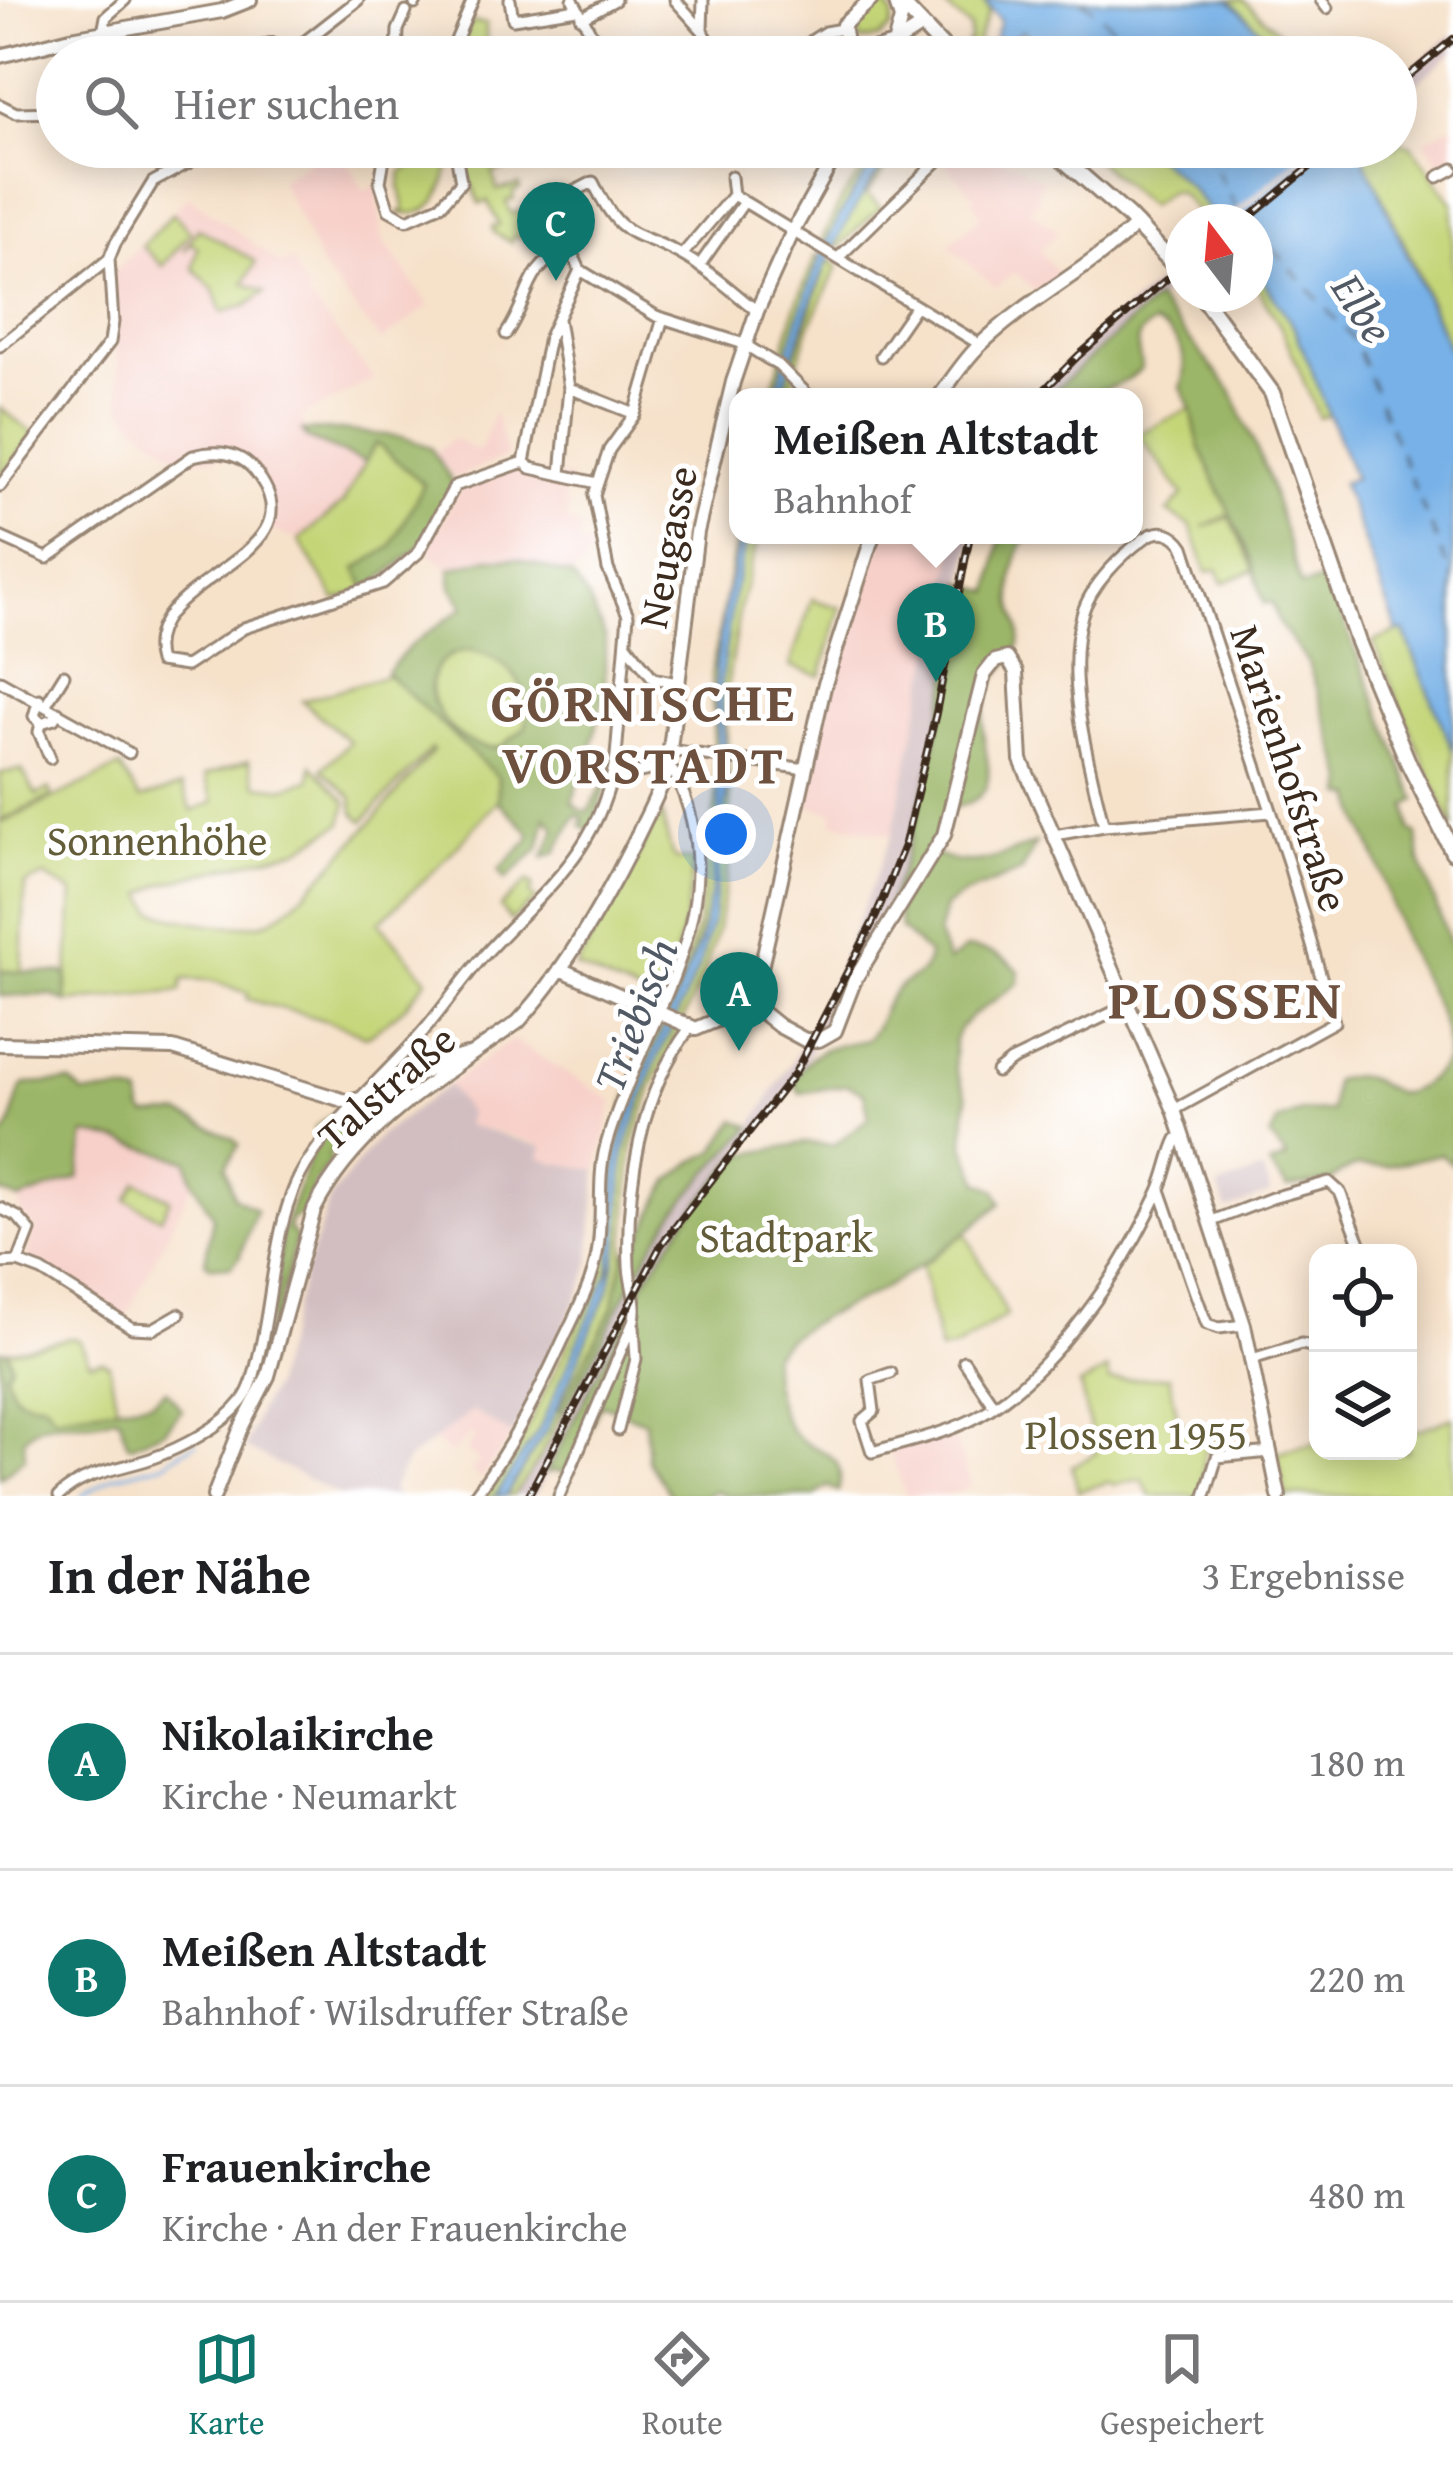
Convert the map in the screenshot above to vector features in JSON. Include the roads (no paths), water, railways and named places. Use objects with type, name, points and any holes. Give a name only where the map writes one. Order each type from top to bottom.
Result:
[{"type":"main road","points":[[86,36],[222,11],[250,0]]},
{"type":"main road","points":[[844,36],[847,19],[871,0]]},
{"type":"main road","points":[[896,0],[932,36]]},
{"type":"main road","points":[[896,0],[901,20],[896,36]]},
{"type":"main road","points":[[906,36],[922,26]]},
{"type":"main road","points":[[0,56],[36,48]]},
{"type":"main road","name":"Neugasse","points":[[733,388],[760,305],[825,168]]},
{"type":"main road","points":[[1073,168],[1165,254]]},
{"type":"main road","points":[[946,388],[981,345],[1110,250],[1137,224]]},
{"type":"main road","points":[[1213,312],[1272,394],[1365,660],[1453,852]]},
{"type":"main road","name":"Neugasse","points":[[668,766],[697,532],[729,404]]},
{"type":"main road","points":[[560,970],[686,1026],[703,1029],[748,1002],[757,986],[830,665],[870,544]]},
{"type":"main road","points":[[748,1002],[806,1040],[819,1040],[835,1031],[855,979],[944,836],[979,685],[988,668],[1001,658],[1011,661],[1016,672],[1021,760],[1184,1136],[1244,1325],[1279,1496]]},
{"type":"main road","name":"Talstraße","points":[[214,1496],[268,1376],[314,1210],[326,1186],[370,1133],[518,1022],[560,970],[640,831],[668,766]]},
{"type":"main road","points":[[0,1044],[173,1048],[330,1099],[354,1101],[471,1055]]},
{"type":"main road","points":[[429,1071],[444,1077]]},
{"type":"street","points":[[103,32],[106,17],[125,0]]},
{"type":"street","points":[[310,36],[358,0]]},
{"type":"street","points":[[457,36],[473,0]]},
{"type":"street","points":[[510,0],[513,19],[615,0]]},
{"type":"street","points":[[675,0],[706,36]]},
{"type":"street","points":[[702,30],[703,0]]},
{"type":"street","points":[[398,36],[413,5]]},
{"type":"street","points":[[577,9],[592,36]]},
{"type":"street","points":[[819,36],[842,29]]},
{"type":"street","points":[[0,105],[16,113],[36,113]]},
{"type":"street","points":[[0,346],[109,260],[153,182],[179,168]]},
{"type":"street","points":[[383,168],[380,187],[401,220],[440,205],[457,188],[460,168]]},
{"type":"street","points":[[835,256],[930,168]]},
{"type":"street","points":[[1438,177],[1453,169]]},
{"type":"street","points":[[730,177],[739,198],[981,345]]},
{"type":"street","points":[[760,305],[682,255],[640,239],[611,219],[593,182],[550,203],[578,265],[632,304],[744,344],[779,366],[802,388]]},
{"type":"street","points":[[682,255],[739,198]]},
{"type":"street","points":[[699,266],[739,198]]},
{"type":"street","points":[[506,334],[533,272],[552,254],[567,248]]},
{"type":"street","points":[[0,486],[105,352],[112,333],[109,260]]},
{"type":"street","points":[[524,462],[548,338],[578,265]]},
{"type":"street","points":[[881,356],[915,307]]},
{"type":"street","points":[[663,318],[635,414],[609,450],[598,488],[609,574],[628,615],[627,645],[653,678],[677,683]]},
{"type":"street","points":[[558,319],[569,388],[561,475]]},
{"type":"street","points":[[569,388],[635,414]]},
{"type":"street","points":[[0,537],[47,558],[193,456],[219,453],[240,458],[263,483],[270,500],[270,522],[251,548],[176,606],[158,626],[155,648],[159,662],[186,666],[244,628],[383,583],[418,553],[454,486],[524,462]]},
{"type":"street","points":[[524,462],[598,488]]},
{"type":"street","name":"Marienhofstraße","points":[[1143,540],[1163,532],[1178,538],[1184,548],[1334,1022],[1174,1110]]},
{"type":"street","name":"Marienhofstraße","points":[[1104,826],[1082,726],[1080,620],[1103,578],[1139,544]]},
{"type":"street","name":"Talstraße","points":[[215,1424],[243,1401],[253,1376],[270,1310],[278,1244],[289,1201],[305,1166],[354,1101],[418,1039],[489,950],[582,849],[612,778],[627,645]]},
{"type":"street","points":[[41,723],[34,716],[64,675]]},
{"type":"street","points":[[0,681],[129,753]]},
{"type":"street","points":[[41,723],[58,712]]},
{"type":"street","points":[[41,723],[39,732],[50,758]]},
{"type":"street","points":[[669,750],[806,769]]},
{"type":"street","points":[[474,1496],[519,1432],[591,1280],[598,1250],[605,1148],[634,1064],[662,1014],[678,970],[698,888],[697,845],[681,787],[668,766],[612,778]]},
{"type":"street","points":[[1054,835],[1104,826],[1271,812]]},
{"type":"street","points":[[997,1072],[1128,1005]]},
{"type":"street","points":[[618,1430],[635,1359],[637,1304],[629,1264],[634,1163],[686,1026]]},
{"type":"street","points":[[891,1373],[869,1380],[874,1412],[862,1421],[872,1452],[963,1424],[994,1406],[1079,1320],[1115,1270],[1160,1190],[1173,1148],[1184,1136]]},
{"type":"street","points":[[1212,1221],[1329,1182],[1340,1192],[1360,1244]]},
{"type":"street","points":[[1160,1190],[1180,1258],[1207,1324],[1219,1328],[1244,1325]]},
{"type":"street","points":[[0,1208],[18,1217],[30,1231],[18,1262]]},
{"type":"street","points":[[0,1263],[18,1262],[42,1271],[132,1328],[153,1329],[179,1314]]},
{"type":"street","points":[[559,1496],[634,1320]]},
{"type":"street","points":[[1252,1359],[1300,1343],[1309,1345]]},
{"type":"street","points":[[964,1361],[994,1406]]},
{"type":"street","points":[[59,1496],[87,1476],[152,1458],[215,1424],[238,1436]]},
{"type":"street","points":[[1205,1496],[1217,1457],[1271,1452]]},
{"type":"water","points":[[984,0],[1229,0],[1266,36],[1027,36],[1023,31],[1016,36],[995,36],[1000,21]]},
{"type":"water","points":[[872,168],[882,168],[857,203],[826,264],[784,388],[777,388],[817,265]]},
{"type":"water","name":"Elbe","points":[[1169,168],[1369,168],[1453,358],[1453,751],[1404,631],[1398,632],[1342,483],[1354,478],[1295,329],[1273,295],[1273,204],[1204,204]]},
{"type":"water","points":[[739,544],[746,544],[721,679],[726,799],[713,918],[699,966],[653,1068],[624,1153],[619,1241],[609,1289],[547,1429],[505,1496],[495,1496],[539,1430],[610,1269],[617,1154],[642,1078],[700,942],[720,814],[715,670]]},
{"type":"waterway","points":[[82,1496],[113,1477],[163,1464],[196,1443]]},
{"type":"railway","points":[[1417,69],[1453,39]]},
{"type":"railway","points":[[1266,204],[1309,168]]},
{"type":"railway","points":[[1046,388],[1165,281]]},
{"type":"railway","points":[[528,1496],[661,1245],[795,1073],[876,916],[905,843],[968,544]]},
{"type":"place","name":"Frauenkirche","points":[[556,281]]},
{"type":"place","name":"Meißen Altstadt","points":[[936,682]]},
{"type":"place","name":"Nikolaikirche","points":[[739,1051]]},
{"type":"district","name":"GÖRNISCHE VORSTADT","points":[[644,733]]},
{"type":"district","name":"PLOSSEN","points":[[1226,999]]},
{"type":"park label","name":"Sonnenhöhe","points":[[157,840]]},
{"type":"park label","name":"Stadtpark","points":[[786,1237]]},
{"type":"park label","name":"Plossen 1955","points":[[1136,1434]]},
{"type":"water label","name":"Triebisch","points":[[635,1015]]}]
